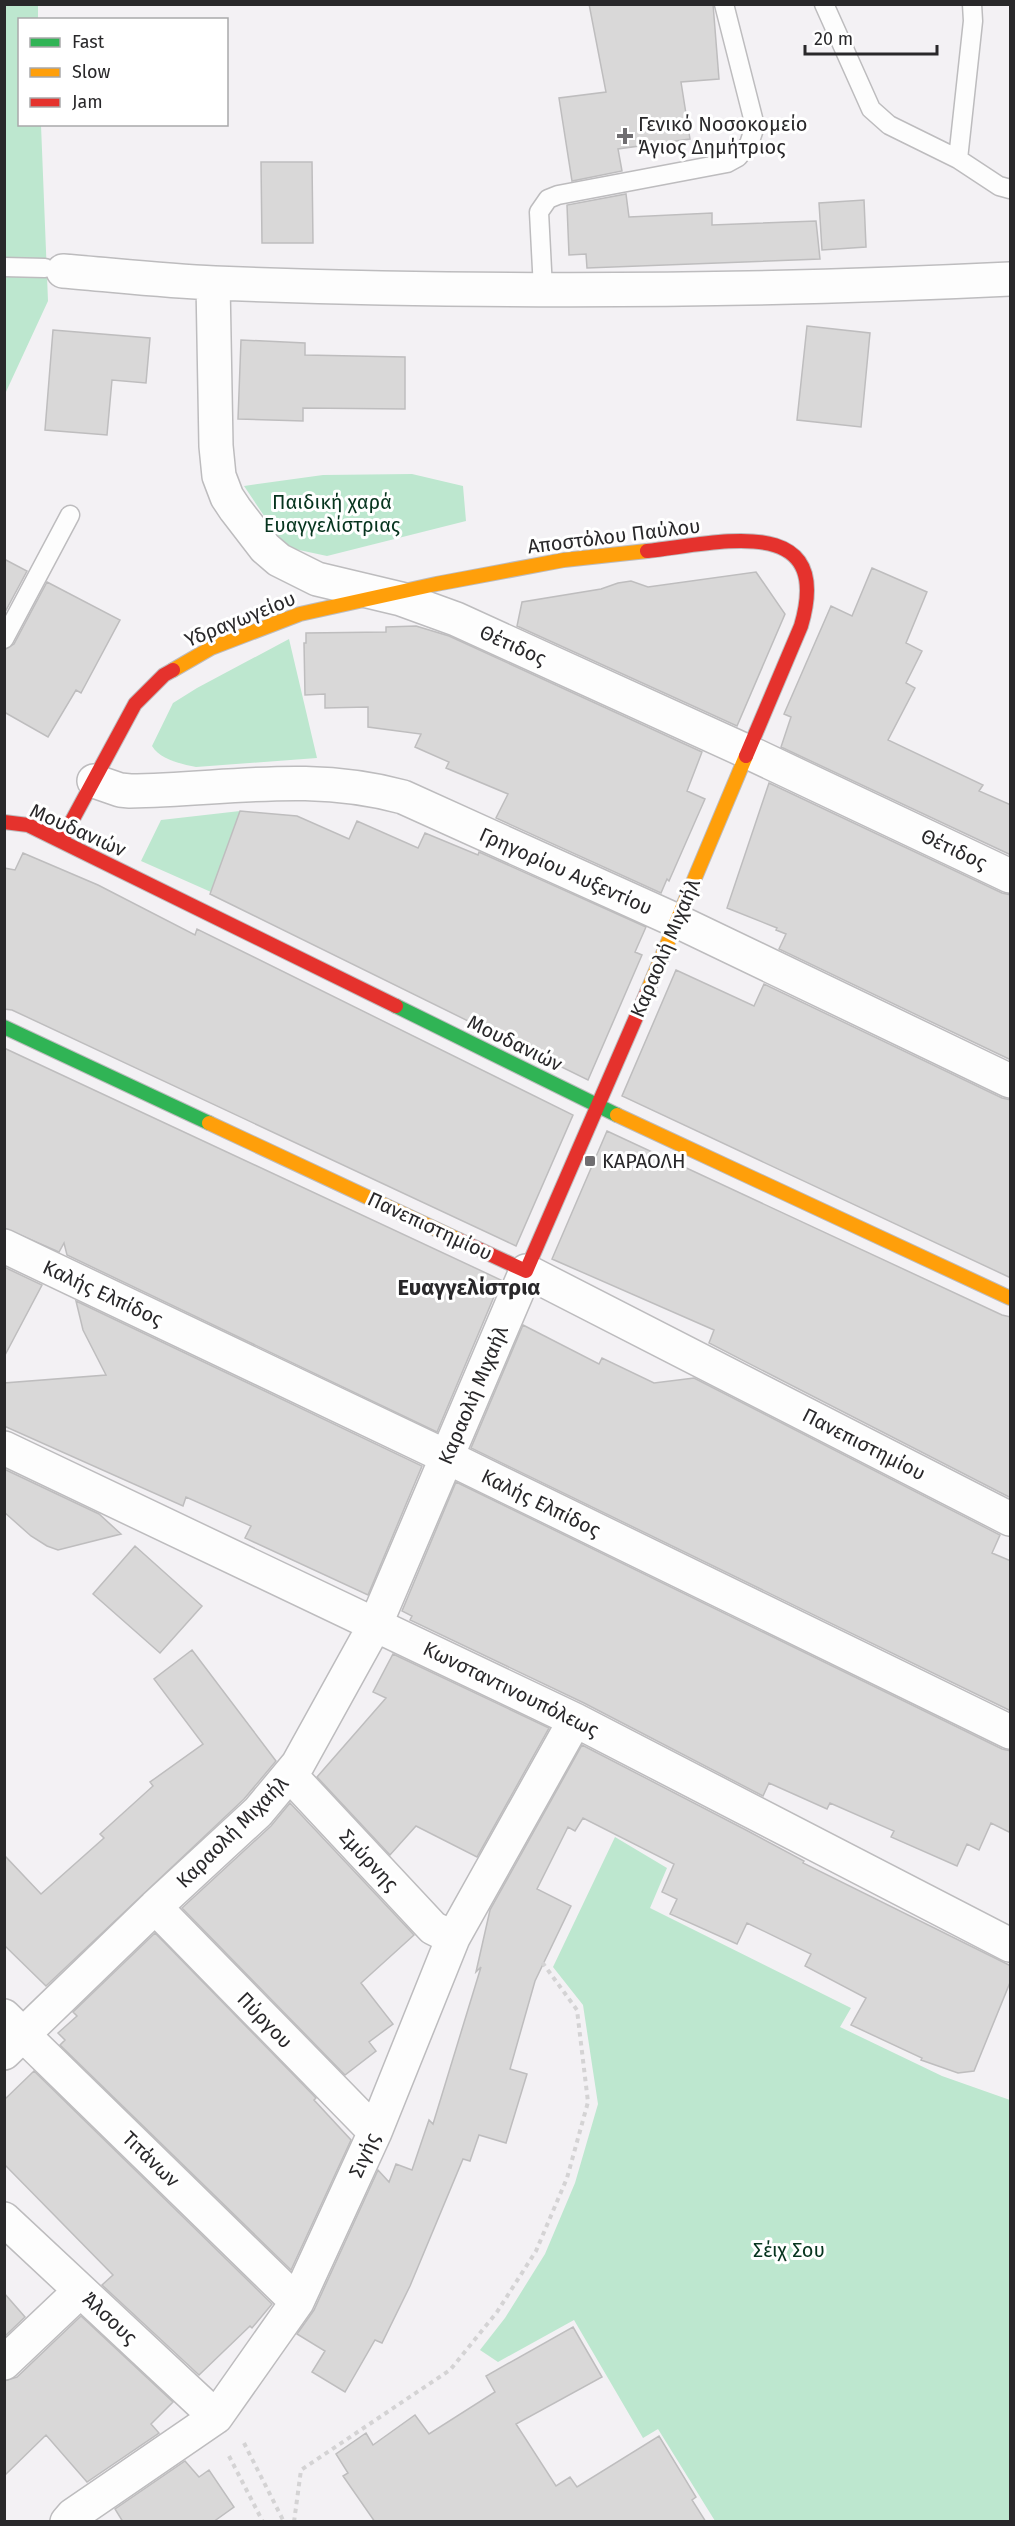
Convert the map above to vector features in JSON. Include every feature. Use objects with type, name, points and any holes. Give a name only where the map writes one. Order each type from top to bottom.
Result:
[{"type":"street","points":[[54,269],[213,283],[543,289],[769,288],[1011,279]]},
{"type":"street","name":"Θέτιδος","points":[[213,283],[216,446],[219,476],[227,497],[252,532],[279,560],[317,579],[384,595],[456,619],[748,752],[1011,876]]},
{"type":"street","name":"Αποστόλου Παύλου","points":[[384,595],[532,565],[757,540],[775,544],[797,558],[809,583],[808,605]]},
{"type":"street","name":"Υδραγωγείου","points":[[61,841],[135,704],[154,683],[176,667],[210,648],[280,620],[384,595]]},
{"type":"street","name":"Καραολή Μιχαήλ","points":[[11,2034],[155,1907],[258,1812],[290,1775],[375,1623],[677,921],[808,605]]},
{"type":"street","name":"Γρηγορίου Αυξεντίου","points":[[94,781],[130,791],[285,782],[367,787],[403,797],[677,921],[1011,1081]]},
{"type":"street","name":"Μουδανιών","points":[[4,822],[28,825],[598,1106],[1011,1298]]},
{"type":"street","name":"Πανεπιστημίου","points":[[4,1027],[526,1271],[1011,1519]]},
{"type":"street","name":"Καλής Ελπίδος","points":[[4,1246],[447,1457],[1011,1732]]},
{"type":"street","name":"Κωνσταντινουπόλεως","points":[[4,1448],[575,1719],[1011,1945]]},
{"type":"street","name":"Σιγής","points":[[67,2522],[73,2515],[217,2414],[297,2302],[375,2132],[453,1938],[575,1719]]},
{"type":"street","name":"Σμύρνης","points":[[290,1775],[433,1928],[453,1938]]},
{"type":"street","name":"Πύργου","points":[[155,1907],[375,2132]]},
{"type":"street","name":"Τιτάνων","points":[[11,2034],[297,2302]]},
{"type":"street","name":"Άλσους","points":[[4,2218],[80,2291],[217,2414]]},
{"type":"street","points":[[4,2363],[80,2291]]},
{"type":"lane","points":[[543,289],[539,212],[548,199],[569,192],[727,163],[738,157],[749,144],[755,126],[752,107],[724,4]]},
{"type":"lane","points":[[824,4],[871,108],[889,125],[958,159],[999,186],[1011,189]]},
{"type":"lane","points":[[958,159],[973,21],[972,4]]},
{"type":"lane","points":[[4,267],[54,269]]},
{"type":"lane","points":[[4,639],[70,515]]},
{"type":"path","points":[[294,2522],[301,2470],[450,2370],[497,2312],[536,2251],[567,2178],[588,2102],[577,2010],[542,1962]]},
{"type":"path","points":[[217,2414],[263,2522]]},
{"type":"path","points":[[217,2414],[284,2522]]},
{"type":"green space","points":[[5,5],[38,5],[38,18],[18,18],[18,126],[41,126],[48,301],[5,394]]},
{"type":"green space","name":"Παιδική χαρά Ευαγγελίστριας","points":[[412,474],[463,486],[466,521],[327,556],[285,547],[244,486],[323,475]]},
{"type":"green space","points":[[289,639],[317,758],[196,767],[172,761],[156,751],[152,746],[173,703]]},
{"type":"green space","points":[[240,811],[211,892],[141,861],[161,820]]},
{"type":"green space","name":"Σέιχ Σου","points":[[615,1837],[667,1868],[650,1908],[851,2008],[840,2027],[942,2076],[1010,2100],[1010,2521],[715,2521],[658,2429],[643,2438],[574,2320],[498,2362],[480,2350],[505,2318],[545,2254],[575,2183],[598,2104],[583,2005],[553,1967]]},
{"type":"building","points":[[589,4],[713,4],[719,79],[681,82],[690,139],[618,149],[622,171],[572,181],[559,98],[606,92]]},
{"type":"building","points":[[261,162],[312,162],[313,243],[262,243]]},
{"type":"building","points":[[626,194],[629,217],[712,213],[712,225],[816,221],[820,259],[587,268],[586,254],[569,255],[567,205]]},
{"type":"building","points":[[864,200],[866,247],[822,250],[819,203]]},
{"type":"building","points":[[807,326],[870,333],[861,427],[797,420]]},
{"type":"building","points":[[53,330],[150,338],[146,383],[112,380],[107,435],[45,430]]},
{"type":"building","points":[[241,340],[305,343],[305,355],[405,357],[405,409],[303,408],[303,421],[238,419]]},
{"type":"building","points":[[4,559],[27,571],[4,614]]},
{"type":"building","points":[[872,568],[927,592],[906,643],[922,651],[906,683],[915,688],[888,740],[983,785],[979,791],[1011,805],[1011,855],[781,747],[791,717],[784,714],[831,606],[852,616]]},
{"type":"building","points":[[756,572],[785,614],[737,726],[517,626],[522,602],[601,589],[631,581],[648,587]]},
{"type":"building","points":[[47,582],[120,620],[81,693],[76,690],[48,737],[4,712],[4,650],[14,644]]},
{"type":"building","points":[[416,626],[449,636],[702,752],[687,791],[705,799],[669,881],[667,879],[661,893],[496,818],[508,794],[446,768],[449,762],[415,747],[421,734],[368,727],[368,707],[325,708],[325,694],[305,695],[304,643],[306,643],[306,633],[386,632],[386,627]]},
{"type":"building","points":[[769,783],[1002,893],[1011,895],[1011,1060],[779,949],[786,934],[776,930],[777,928],[727,908]]},
{"type":"building","points":[[240,811],[297,816],[349,839],[357,821],[418,848],[425,833],[478,855],[479,852],[646,927],[635,952],[642,955],[588,1080],[210,894]]},
{"type":"building","points":[[23,853],[98,885],[195,935],[197,929],[573,1115],[516,1246],[12,1010],[4,1009],[4,868],[15,870]]},
{"type":"building","points":[[676,970],[754,1006],[764,984],[1002,1098],[1011,1100],[1011,1278],[622,1096]]},
{"type":"building","points":[[4,1048],[501,1280],[437,1432],[67,1255],[64,1243],[59,1252],[4,1228]]},
{"type":"building","points":[[607,1131],[1002,1315],[1011,1317],[1011,1498],[709,1343],[714,1330],[552,1259]]},
{"type":"building","points":[[4,1267],[42,1285],[4,1357]]},
{"type":"building","points":[[76,1301],[422,1466],[368,1595],[245,1538],[251,1526],[186,1497],[183,1506],[4,1426],[4,1383],[106,1375],[83,1330]]},
{"type":"building","points":[[523,1325],[599,1364],[602,1358],[654,1383],[694,1378],[1000,1535],[992,1553],[1011,1561],[1011,1711],[471,1448]]},
{"type":"building","points":[[4,1469],[99,1514],[121,1534],[58,1550],[47,1546],[31,1536],[4,1512]]},
{"type":"building","points":[[456,1482],[1002,1749],[1011,1751],[1011,1833],[991,1823],[979,1850],[967,1844],[957,1866],[891,1837],[894,1831],[830,1803],[827,1809],[769,1783],[763,1796],[584,1703],[410,1620],[412,1616],[402,1611]]},
{"type":"building","points":[[135,1546],[202,1606],[160,1653],[93,1594]]},
{"type":"building","points":[[192,1650],[276,1761],[244,1799],[46,1986],[4,1945],[4,1855],[41,1894],[104,1838],[100,1834],[153,1786],[150,1782],[203,1744],[154,1679]]},
{"type":"building","points":[[393,1654],[549,1728],[477,1857],[416,1826],[390,1855],[317,1777],[386,1698],[373,1692]]},
{"type":"building","points":[[582,1745],[746,1830],[804,1861],[803,1863],[1011,1966],[1011,1980],[974,2071],[958,2073],[921,2060],[922,2058],[851,2025],[866,1998],[805,1966],[811,1954],[747,1923],[737,1944],[670,1914],[677,1899],[662,1892],[674,1864],[583,1818],[575,1831],[568,1827],[537,1889],[571,1906],[535,1981],[510,2069],[527,2074],[506,2143],[479,2135],[470,2161],[463,2159],[410,2286],[382,2343],[375,2340],[345,2392],[312,2372],[325,2351],[297,2334],[314,2310],[378,2170],[389,2182],[396,2164],[412,2170],[429,2120],[433,2124],[481,1967],[476,1972],[490,1910]]},
{"type":"building","points":[[290,1803],[414,1935],[361,1983],[393,2024],[369,2042],[376,2051],[345,2075],[182,1908],[271,1826]]},
{"type":"building","points":[[155,1933],[316,2098],[314,2100],[351,2140],[291,2270],[60,2045],[65,2040],[58,2033],[77,2016],[73,2012]]},
{"type":"building","points":[[34,2071],[272,2304],[252,2328],[250,2326],[199,2375],[102,2285],[113,2275],[4,2164],[4,2100]]},
{"type":"building","points":[[4,2293],[25,2317],[4,2337]]},
{"type":"building","points":[[81,2316],[173,2402],[151,2424],[159,2433],[87,2482],[46,2435],[4,2476],[4,2381],[17,2377]]},
{"type":"building","points":[[573,2327],[602,2377],[516,2424],[556,2486],[570,2477],[577,2487],[659,2436],[696,2497],[692,2500],[706,2522],[375,2522],[343,2476],[348,2473],[336,2454],[366,2433],[373,2445],[415,2415],[429,2434],[495,2392],[486,2376]]},
{"type":"building","points":[[185,2461],[199,2477],[209,2470],[234,2507],[213,2522],[123,2522],[115,2509]]},
{"type":"traffic: fast","points":[[396,1006],[617,1115]]},
{"type":"traffic: fast","points":[[4,1027],[209,1123]]},
{"type":"traffic: slow","points":[[173,670],[211,648],[300,614],[436,584],[564,560],[647,551]]},
{"type":"traffic: slow","points":[[647,992],[746,756]]},
{"type":"traffic: slow","points":[[617,1115],[1010,1298]]},
{"type":"traffic: slow","points":[[209,1123],[459,1240]]},
{"type":"traffic: jam","points":[[647,551],[705,543],[762,542],[785,549],[801,564],[807,589],[801,626],[746,756]]},
{"type":"traffic: jam","points":[[61,841],[135,704],[164,675],[173,670]]},
{"type":"traffic: jam","points":[[4,822],[28,825],[396,1006]]},
{"type":"traffic: jam","points":[[459,1240],[526,1271],[647,992]]},
{"type":"place","name":"Γενικό Νοσοκομείο Άγιος Δημήτριος","points":[[625,136]]},
{"type":"place","name":"ΚΑΡΑΟΛΗ","points":[[590,1161]]},
{"type":"district","name":"Ευαγγελίστρια","points":[[469,1287]]}]
